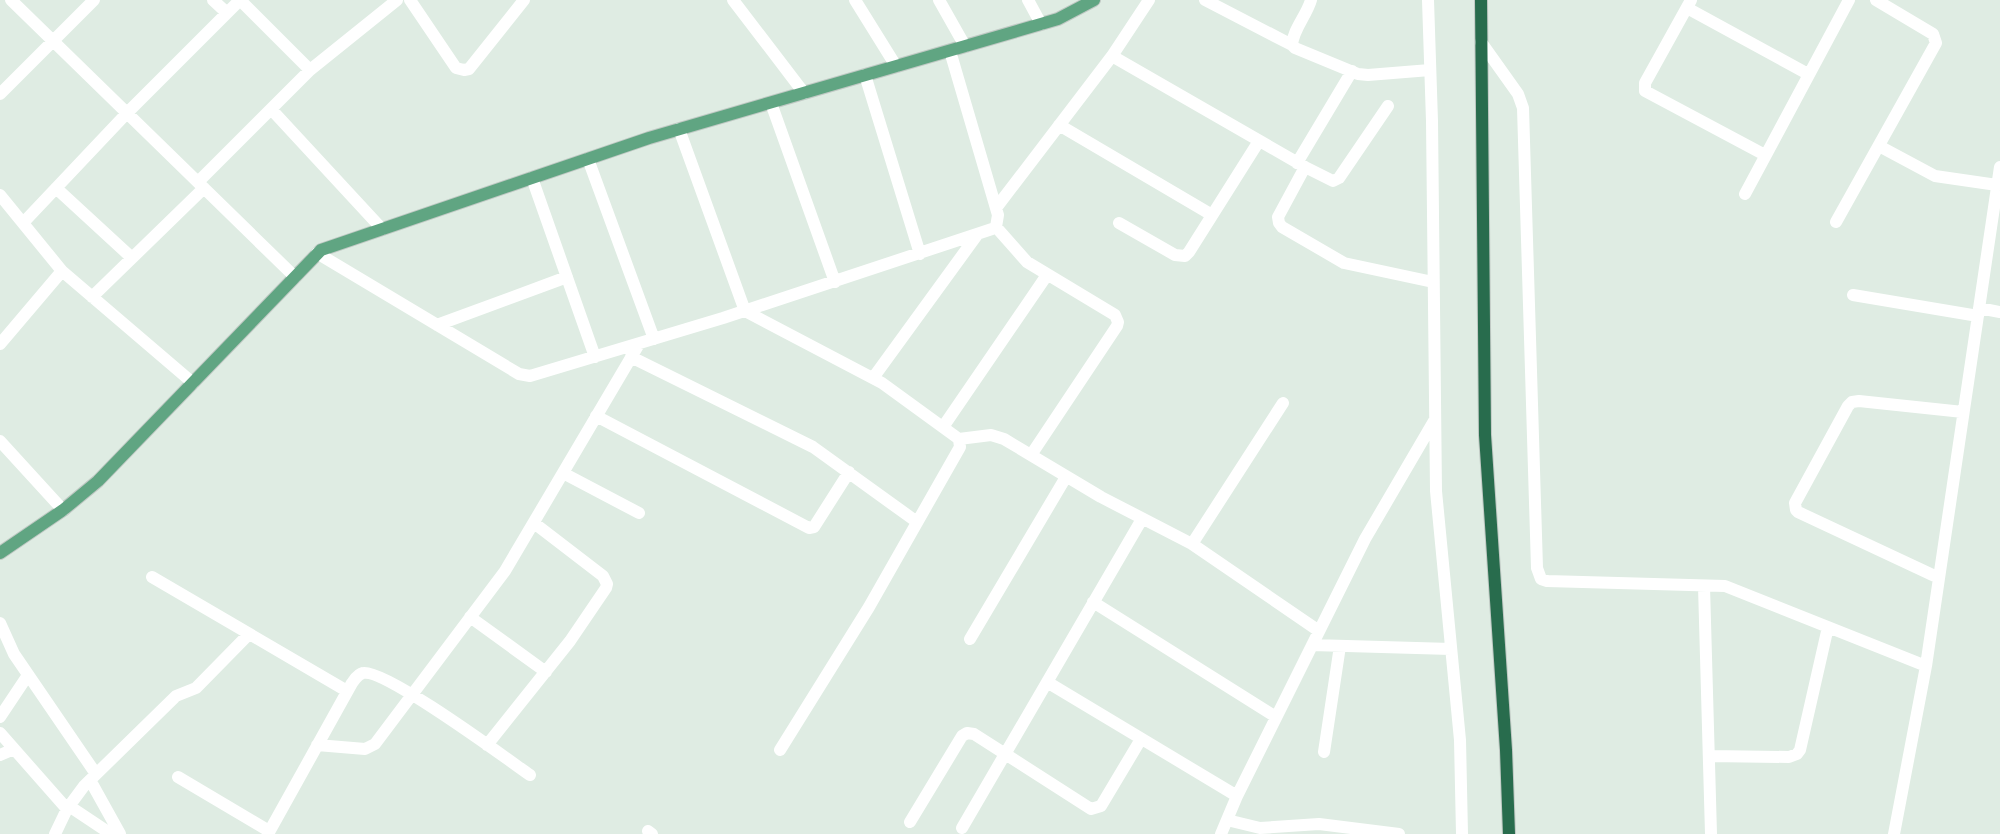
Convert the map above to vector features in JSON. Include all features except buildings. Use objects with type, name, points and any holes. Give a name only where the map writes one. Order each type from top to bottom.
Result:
[{"type":"highway","points":[[1481,0],[1485,435],[1506,750],[1509,834]]},
{"type":"main road","points":[[0,553],[63,510],[98,481],[321,250],[679,129],[1058,19],[1094,0]]},
{"type":"street","points":[[11,0],[295,277]]},
{"type":"street","points":[[0,94],[94,0]]},
{"type":"street","points":[[213,0],[227,13]]},
{"type":"street","points":[[23,223],[127,113],[240,0],[310,70]]},
{"type":"street","points":[[92,297],[132,258],[271,109],[310,70],[397,0]]},
{"type":"street","points":[[410,0],[456,68],[464,70],[469,69],[524,0]]},
{"type":"street","points":[[733,0],[804,93]]},
{"type":"street","points":[[855,0],[896,66]]},
{"type":"street","points":[[939,0],[964,46]]},
{"type":"street","points":[[1028,0],[1041,24]]},
{"type":"street","points":[[996,208],[1112,56],[1149,0]]},
{"type":"street","points":[[1205,0],[1292,44],[1295,48],[1352,71],[1368,75],[1430,70]]},
{"type":"street","points":[[1292,44],[1292,39],[1311,0]]},
{"type":"street","points":[[1428,0],[1436,491],[1460,740],[1462,834]]},
{"type":"street","points":[[1745,194],[1848,0]]},
{"type":"street","points":[[1836,222],[1936,42],[1933,34],[1876,0]]},
{"type":"street","points":[[1765,155],[1645,91],[1645,83],[1689,4],[1808,74]]},
{"type":"street","points":[[1481,42],[1518,94],[1523,108],[1538,574],[1541,579],[1547,581],[1725,586],[1926,666]]},
{"type":"street","points":[[950,50],[998,215],[996,227]]},
{"type":"street","points":[[1112,56],[1329,180],[1337,180],[1388,106]]},
{"type":"street","points":[[1352,71],[1301,165],[1278,217],[1278,223],[1282,227],[1344,263],[1433,282]]},
{"type":"street","points":[[865,75],[920,254]]},
{"type":"street","points":[[771,103],[835,282]]},
{"type":"street","points":[[271,109],[382,229]]},
{"type":"street","points":[[1059,125],[1212,215]]},
{"type":"street","points":[[679,129],[745,311],[887,386],[959,439],[995,436],[1004,439],[1066,477],[1142,519],[1192,544],[1319,631]]},
{"type":"street","points":[[1119,223],[1175,255],[1185,256],[1260,141]]},
{"type":"street","points":[[1879,146],[1935,176],[1997,185]]},
{"type":"street","points":[[588,159],[654,339]]},
{"type":"street","points":[[1894,834],[1926,666],[2000,167]]},
{"type":"street","points":[[532,178],[595,357]]},
{"type":"street","points":[[56,188],[132,258]]},
{"type":"street","points":[[0,195],[62,271],[193,383]]},
{"type":"street","points":[[318,253],[519,374],[525,376],[536,375],[745,311],[977,235],[996,227]]},
{"type":"street","points":[[996,227],[1027,262],[1115,315],[1118,322],[1117,326],[1031,456]]},
{"type":"street","points":[[873,378],[977,235]]},
{"type":"street","points":[[0,344],[62,271]]},
{"type":"street","points":[[943,427],[1047,275]]},
{"type":"street","points":[[437,325],[567,277]]},
{"type":"street","points":[[1854,295],[1978,312],[2000,312]]},
{"type":"street","points":[[317,746],[360,749],[370,748],[505,571],[639,344]]},
{"type":"street","points":[[631,357],[805,442],[917,522]]},
{"type":"street","points":[[1939,578],[1798,512],[1796,510],[1795,503],[1848,406],[1852,402],[1859,401],[1964,412]]},
{"type":"street","points":[[1192,544],[1283,402]]},
{"type":"street","points":[[596,416],[809,528],[814,527],[849,472]]},
{"type":"street","points":[[1221,834],[1237,796],[1364,539],[1435,420]]},
{"type":"street","points":[[780,750],[869,607],[960,447],[959,439]]},
{"type":"street","points":[[0,441],[63,510]]},
{"type":"street","points":[[563,473],[639,513]]},
{"type":"street","points":[[970,639],[1066,477]]},
{"type":"street","points":[[962,828],[1142,519]]},
{"type":"street","points":[[489,743],[570,641],[608,584],[603,576],[534,523]]},
{"type":"street","points":[[152,577],[347,691]]},
{"type":"street","points":[[1704,586],[1711,834]]},
{"type":"street","points":[[1094,602],[1276,717]]},
{"type":"street","points":[[470,617],[546,672]]},
{"type":"street","points":[[0,623],[14,654],[93,777],[120,834]]},
{"type":"street","points":[[1709,756],[1789,757],[1798,754],[1828,627]]},
{"type":"street","points":[[55,834],[68,808],[93,777],[176,696],[196,688],[249,634]]},
{"type":"street","points":[[1312,645],[1451,649]]},
{"type":"street","points":[[1324,752],[1340,646]]},
{"type":"street","points":[[178,777],[268,833],[347,691],[357,676],[364,673],[372,673],[415,690],[489,743],[530,775]]},
{"type":"street","points":[[0,717],[28,675]]},
{"type":"street","points":[[1047,682],[1237,796]]},
{"type":"street","points":[[0,732],[68,808],[111,834]]},
{"type":"street","points":[[910,822],[962,736],[967,733],[974,734],[1006,752],[1086,807],[1096,809],[1101,806],[1141,739]]},
{"type":"street","points":[[0,755],[14,749]]},
{"type":"street","points":[[1227,820],[1260,828],[1319,824],[1399,834]]}]
